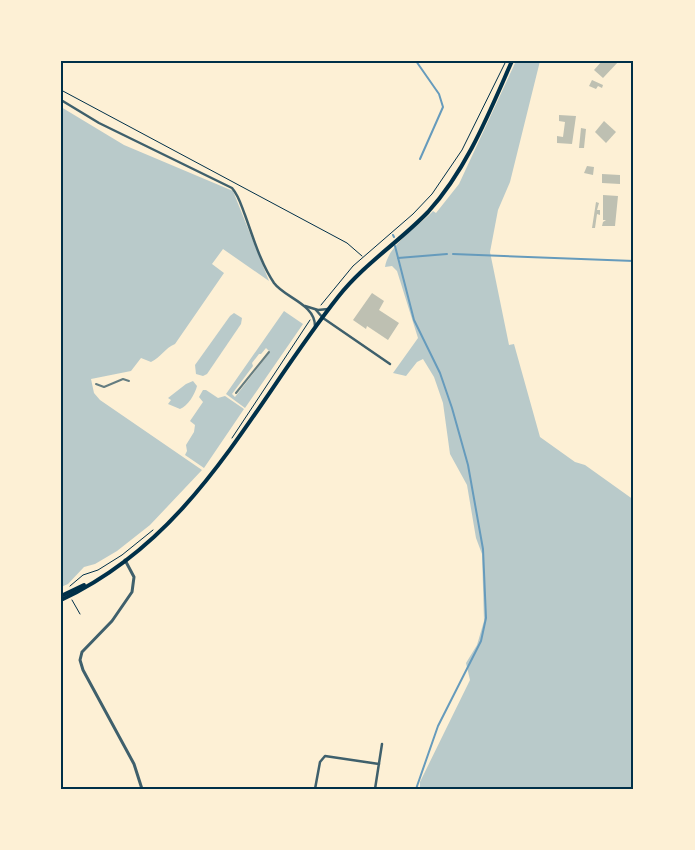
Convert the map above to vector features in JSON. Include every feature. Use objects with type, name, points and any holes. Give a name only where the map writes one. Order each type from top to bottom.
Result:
[{"type":"main road","points":[[61,596],[99,577],[125,560],[163,529],[204,486],[331,306],[356,276],[426,213],[458,173],[512,61]]},
{"type":"main road","points":[[61,600],[69,592]]},
{"type":"street","points":[[61,100],[99,123],[232,188],[238,195],[274,283],[300,303],[312,316],[315,323],[314,330]]},
{"type":"street","points":[[300,303],[316,310],[323,310],[331,306]]},
{"type":"street","points":[[316,310],[323,318],[390,364]]},
{"type":"street","points":[[312,316],[323,318]]},
{"type":"street","points":[[125,560],[134,577],[132,592],[112,622],[84,649],[80,660],[83,670],[134,764],[142,789]]},
{"type":"street","points":[[375,789],[382,744]]},
{"type":"street","points":[[315,789],[320,762],[325,756],[379,764]]},
{"type":"path","points":[[316,310],[363,257],[414,214],[448,173],[462,150],[506,61]]},
{"type":"path","points":[[61,90],[347,243],[363,257]]},
{"type":"path","points":[[229,443],[312,316]]},
{"type":"path","points":[[80,614],[69,592],[83,575],[101,569],[158,526]]},
{"type":"shaded area","points":[[516,61],[540,61],[510,182],[498,210],[490,252],[509,345],[514,344],[540,437],[575,462],[585,465],[634,500],[634,789],[420,789],[420,782],[470,680],[466,663],[477,645],[484,621],[482,554],[476,538],[467,485],[450,454],[443,403],[434,377],[423,359],[417,362],[406,376],[393,373],[418,338],[397,271],[392,266],[385,267],[392,251],[404,237],[433,211],[436,213],[459,184]]},
{"type":"shaded area","points":[[61,107],[124,145],[233,191],[269,281],[223,249],[212,264],[224,273],[175,344],[151,362],[141,358],[131,371],[91,379],[94,393],[100,400],[202,470],[150,525],[117,551],[95,564],[84,567],[68,584],[61,587]]},
{"type":"shaded area","points":[[284,311],[303,324],[245,408],[226,394]],"holes":[[[266,348],[270,352],[235,397],[232,394],[253,366],[252,363]]]},
{"type":"shaded area","points":[[234,313],[242,318],[241,324],[207,374],[203,376],[196,374],[195,365]]},
{"type":"shaded area","points":[[193,381],[197,386],[193,396],[186,405],[180,409],[168,404],[171,400],[168,398]]},
{"type":"shaded area","points":[[203,390],[218,398],[225,396],[244,409],[204,468],[185,455],[187,451],[186,445],[194,432],[195,425],[190,421],[203,402],[199,397]]},
{"type":"building","points":[[602,61],[619,61],[603,78],[594,70]]},
{"type":"building","points":[[592,80],[603,85],[602,88],[598,86],[596,89],[589,86]]},
{"type":"building","points":[[559,115],[576,116],[572,144],[557,143],[557,136],[563,137],[565,122],[559,121]]},
{"type":"building","points":[[604,121],[616,132],[606,143],[595,132]]},
{"type":"building","points":[[581,128],[586,129],[584,148],[579,148]]},
{"type":"building","points":[[587,166],[594,167],[593,175],[584,173]]},
{"type":"building","points":[[602,174],[620,175],[620,184],[602,183]]},
{"type":"building","points":[[603,195],[618,196],[615,226],[602,226],[606,220],[603,220]]},
{"type":"building","points":[[596,202],[599,203],[597,210],[600,210],[600,215],[597,214],[595,228],[592,228]]},
{"type":"building","points":[[372,293],[384,301],[379,310],[399,323],[388,340],[367,326],[366,329],[353,320]]},
{"type":"waterway","points":[[416,61],[439,94],[443,107],[420,159]]},
{"type":"waterway","points":[[395,246],[414,320],[440,373],[468,465],[483,549],[486,618],[481,641],[438,726],[416,789]]},
{"type":"waterway","points":[[398,258],[447,254]]},
{"type":"waterway","points":[[453,254],[634,261]]},
{"type":"railway","points":[[236,393],[269,352]]},
{"type":"railway","points":[[96,384],[104,387],[123,379],[129,381]]}]
